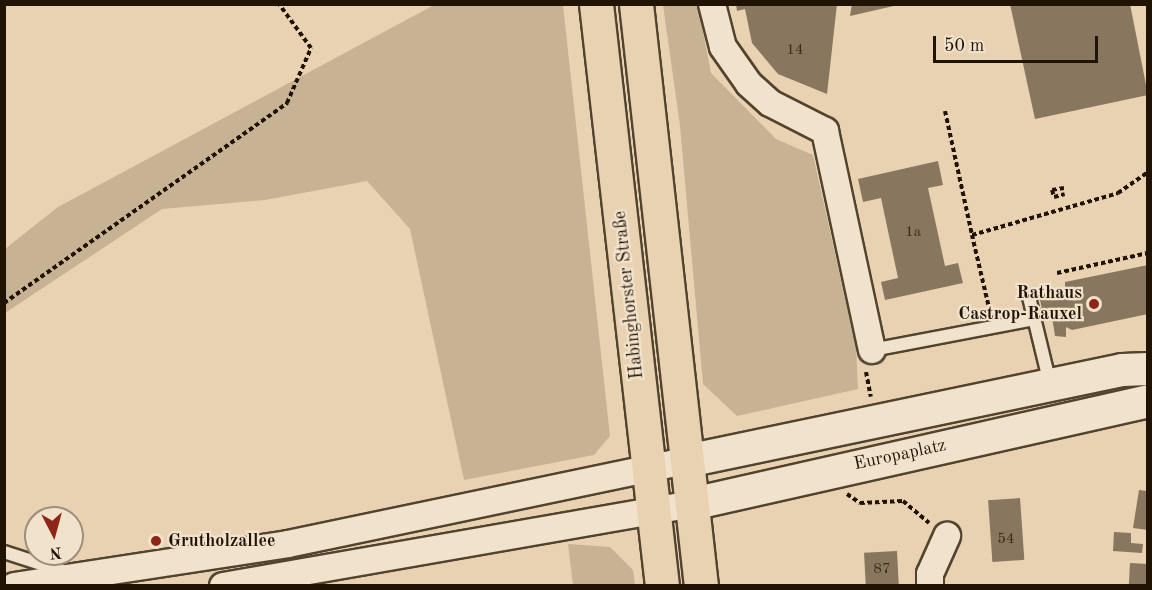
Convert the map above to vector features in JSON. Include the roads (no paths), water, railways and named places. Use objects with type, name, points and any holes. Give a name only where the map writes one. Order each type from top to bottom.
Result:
[{"type":"main road","name":"Habinghorster Straße","points":[[596,4],[662,585]]},
{"type":"main road","points":[[636,4],[701,585]]},
{"type":"street","points":[[712,4],[723,47],[749,84],[770,103],[825,131],[872,350]]},
{"type":"street","name":"Europaplatz","points":[[687,461],[1122,369],[1148,369]]},
{"type":"street","name":"Europaplatz","points":[[1050,385],[1062,405],[1072,411],[1109,409]]},
{"type":"street","name":"Europaplatz","points":[[692,504],[1148,401]]},
{"type":"street","points":[[14,585],[73,574],[288,544],[687,461]]},
{"type":"street","points":[[222,585],[692,504]]},
{"type":"street","points":[[930,585],[930,574],[947,536]]},
{"type":"lane","name":"Europaplatz","points":[[1029,297],[1050,385]]},
{"type":"lane","points":[[872,350],[992,324],[1034,319]]},
{"type":"lane","points":[[4,552],[73,574]]},
{"type":"place","name":"Rathaus Castrop-Rauxel","points":[[1094,304]]},
{"type":"place","name":"Grutholzallee","points":[[156,541]]}]
